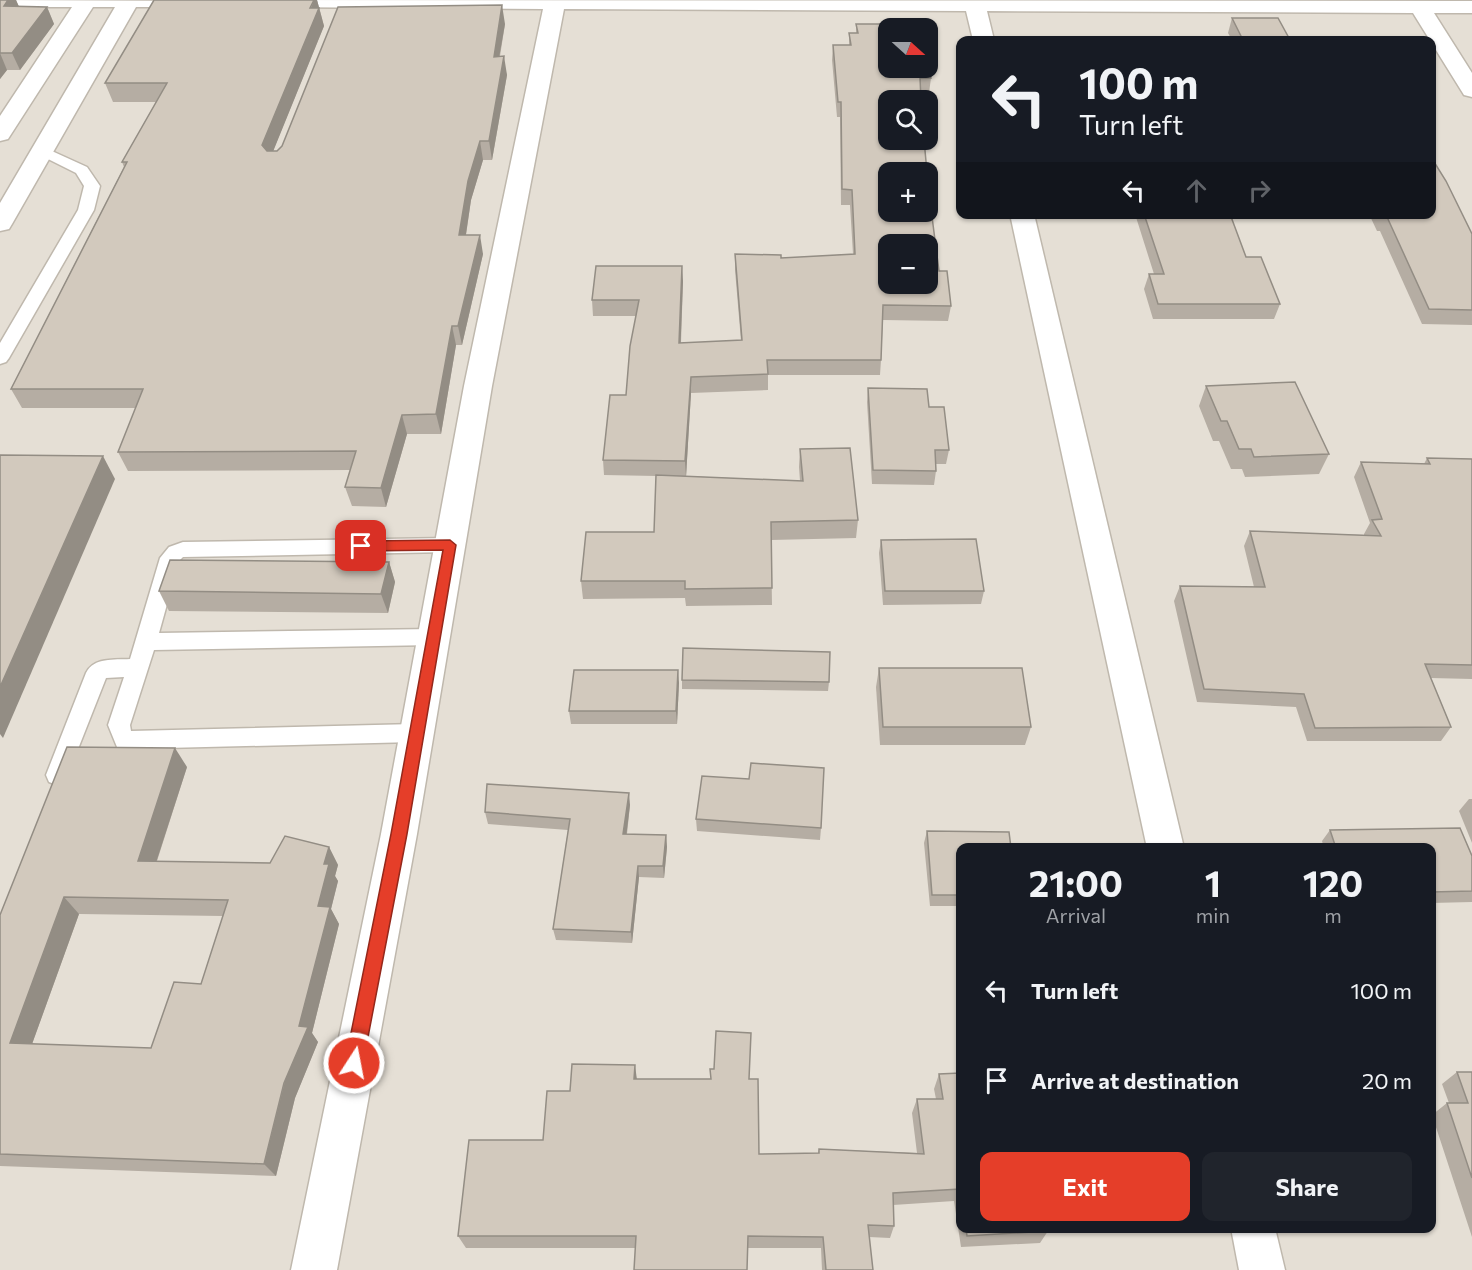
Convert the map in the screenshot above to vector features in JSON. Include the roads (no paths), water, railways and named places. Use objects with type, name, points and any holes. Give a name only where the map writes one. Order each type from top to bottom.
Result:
[{"type":"street","points":[[0,224],[130,0]]},
{"type":"street","points":[[314,1270],[399,834],[478,386],[555,0]]},
{"type":"street","points":[[248,1],[341,6],[555,0],[1417,4],[1472,7]]},
{"type":"street","points":[[0,1],[213,1]]},
{"type":"street","points":[[0,134],[86,1]]},
{"type":"street","points":[[974,2],[982,36]]},
{"type":"street","points":[[1417,4],[1472,90]]},
{"type":"street","points":[[1023,219],[1165,843]]},
{"type":"street","points":[[1253,1233],[1262,1270]]},
{"type":"lane","points":[[0,358],[86,210],[92,186],[82,170],[43,151]]},
{"type":"lane","points":[[415,733],[125,740],[120,734],[119,725],[139,668],[170,558],[176,552],[183,549],[450,545]]},
{"type":"lane","points":[[146,642],[434,637]]},
{"type":"lane","points":[[50,792],[97,673],[100,670],[139,668]]}]
